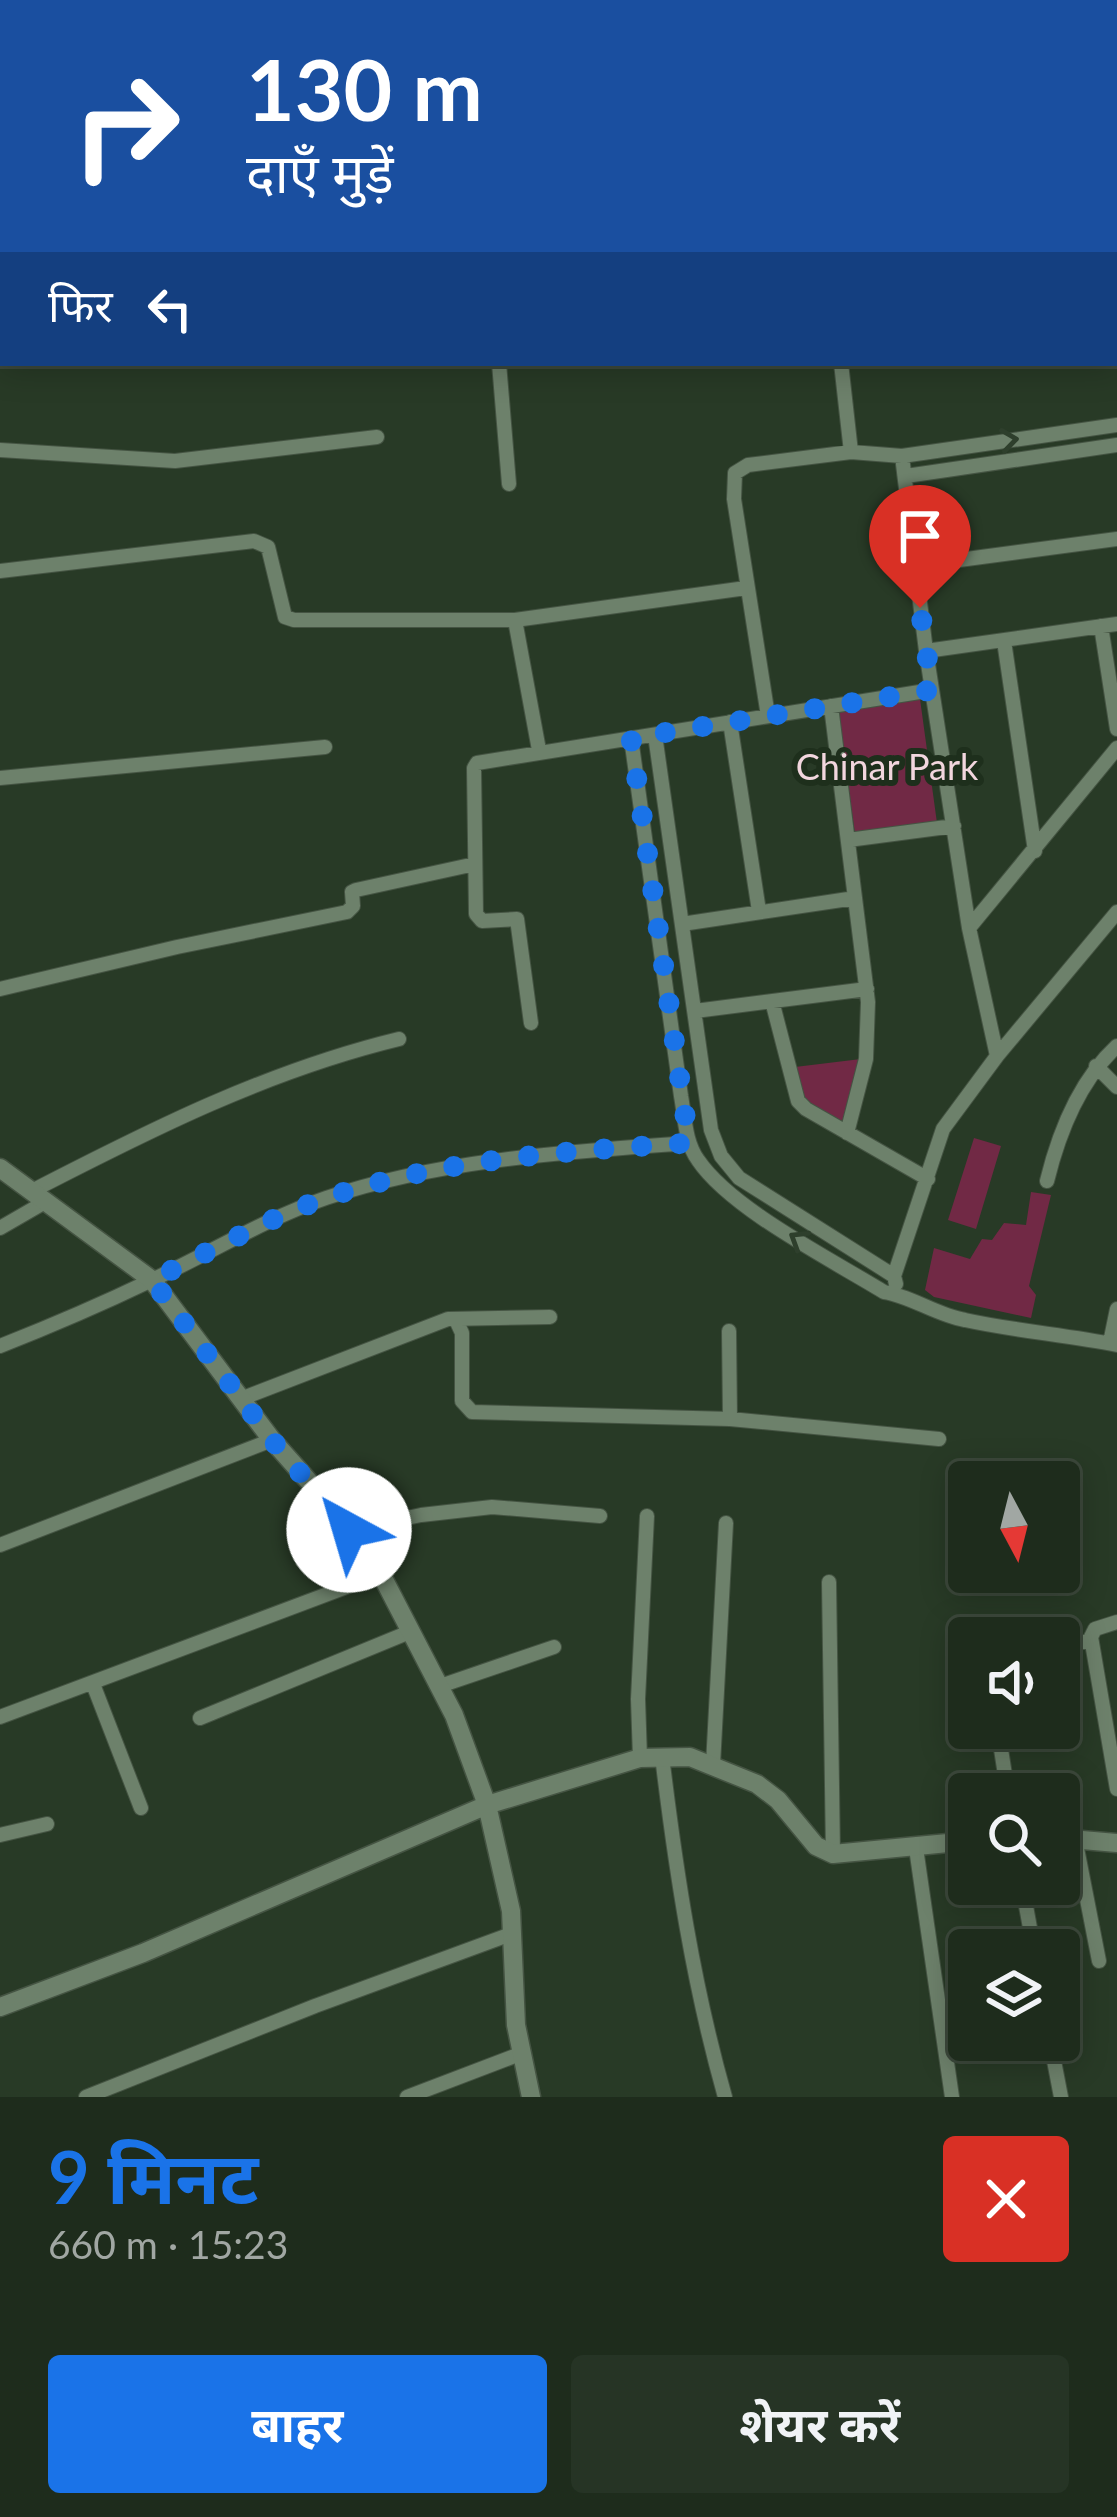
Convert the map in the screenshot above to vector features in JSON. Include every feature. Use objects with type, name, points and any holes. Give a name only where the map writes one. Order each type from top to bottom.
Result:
[{"type":"street","points":[[436,0],[454,0]]},
{"type":"street","points":[[499,366],[509,484]]},
{"type":"street","points":[[841,366],[851,452]]},
{"type":"street","points":[[768,716],[746,588],[735,472],[748,465],[851,452],[902,456],[1117,425]]},
{"type":"street","points":[[0,450],[175,461],[377,437]]},
{"type":"street","points":[[906,476],[1117,446]]},
{"type":"street","points":[[902,456],[926,651],[969,928],[998,1056]]},
{"type":"street","points":[[914,566],[1117,539]]},
{"type":"street","points":[[0,571],[254,541],[268,547],[281,606],[285,617],[294,620],[514,620],[746,588]]},
{"type":"street","points":[[514,620],[539,750]]},
{"type":"street","points":[[926,651],[1109,625],[1117,729]]},
{"type":"street","points":[[1004,641],[1035,851]]},
{"type":"street","points":[[532,1023],[519,924],[511,917],[478,918],[474,768],[483,759],[932,690]]},
{"type":"street","points":[[831,706],[866,989],[866,1060],[848,1133]]},
{"type":"street","points":[[730,722],[760,911]]},
{"type":"street","points":[[655,735],[711,1130],[721,1156],[740,1178],[894,1276]]},
{"type":"street","points":[[631,738],[689,1143],[715,1180],[764,1218],[884,1292],[899,1294],[936,1313],[1113,1344],[1117,1309]]},
{"type":"street","points":[[0,778],[325,747]]},
{"type":"street","points":[[969,928],[1117,748]]},
{"type":"street","points":[[848,840],[954,826]]},
{"type":"street","points":[[0,989],[347,912],[356,890],[475,864]]},
{"type":"street","points":[[682,924],[855,898]]},
{"type":"street","points":[[899,1294],[894,1276],[944,1129],[1117,912]]},
{"type":"street","points":[[695,1011],[866,989]]},
{"type":"street","points":[[772,1000],[799,1101],[928,1179]]},
{"type":"street","points":[[0,1228],[38,1197],[239,1089],[399,1039]]},
{"type":"street","points":[[1047,1181],[1061,1133],[1096,1066],[1117,1046]]},
{"type":"street","points":[[1096,1066],[1117,1087]]},
{"type":"street","points":[[0,1346],[152,1280],[276,1218],[397,1178],[502,1161],[689,1143]]},
{"type":"street","points":[[0,1168],[152,1280],[272,1440],[381,1574],[440,1686],[487,1805],[505,1880],[520,2054],[531,2097]]},
{"type":"street","points":[[243,1398],[448,1319],[550,1317]]},
{"type":"street","points":[[456,1320],[462,1333],[462,1401],[472,1412],[730,1419],[939,1439]]},
{"type":"street","points":[[729,1331],[730,1419]]},
{"type":"street","points":[[0,1545],[272,1440]]},
{"type":"street","points":[[349,1530],[480,1508],[600,1516]]},
{"type":"street","points":[[640,1758],[638,1684],[647,1516]]},
{"type":"street","points":[[713,1765],[726,1523]]},
{"type":"street","points":[[0,1717],[381,1574]]},
{"type":"street","points":[[829,1582],[833,1854]]},
{"type":"street","points":[[1117,1622],[1095,1629],[1091,1642],[1117,1789]]},
{"type":"street","points":[[200,1718],[412,1630]]},
{"type":"street","points":[[1080,1642],[1091,1642]]},
{"type":"street","points":[[440,1686],[554,1647]]},
{"type":"street","points":[[93,1684],[141,1808]]},
{"type":"street","points":[[662,1756],[680,1904],[725,2097]]},
{"type":"street","points":[[0,2007],[143,1953],[487,1805],[640,1758],[690,1757],[757,1784],[778,1800],[816,1846],[833,1854],[948,1844]]},
{"type":"street","points":[[0,1835],[47,1824]]},
{"type":"street","points":[[1080,1839],[1117,1843]]},
{"type":"street","points":[[916,1848],[952,2097]]},
{"type":"street","points":[[1080,1888],[1099,1961]]},
{"type":"street","points":[[86,2097],[512,1934]]},
{"type":"street","points":[[407,2097],[520,2054]]},
{"type":"street","points":[[1054,2061],[1060,2097]]},
{"type":"green space","name":"Chinar Park","points":[[920,699],[937,823],[855,834],[838,712]]},
{"type":"green space","points":[[861,1059],[845,1123],[803,1100],[795,1067]]},
{"type":"green space","points":[[974,1138],[1001,1146],[976,1229],[948,1220]]},
{"type":"green space","points":[[1031,1192],[1051,1195],[1029,1286],[1036,1295],[1031,1318],[934,1297],[925,1290],[934,1248],[970,1259],[982,1239],[992,1240],[1004,1223],[1026,1225]]},
{"type":"route","points":[[349,1530],[272,1440],[152,1280],[276,1218],[397,1178],[461,1166],[689,1143],[631,738],[932,690],[920,608]]}]
